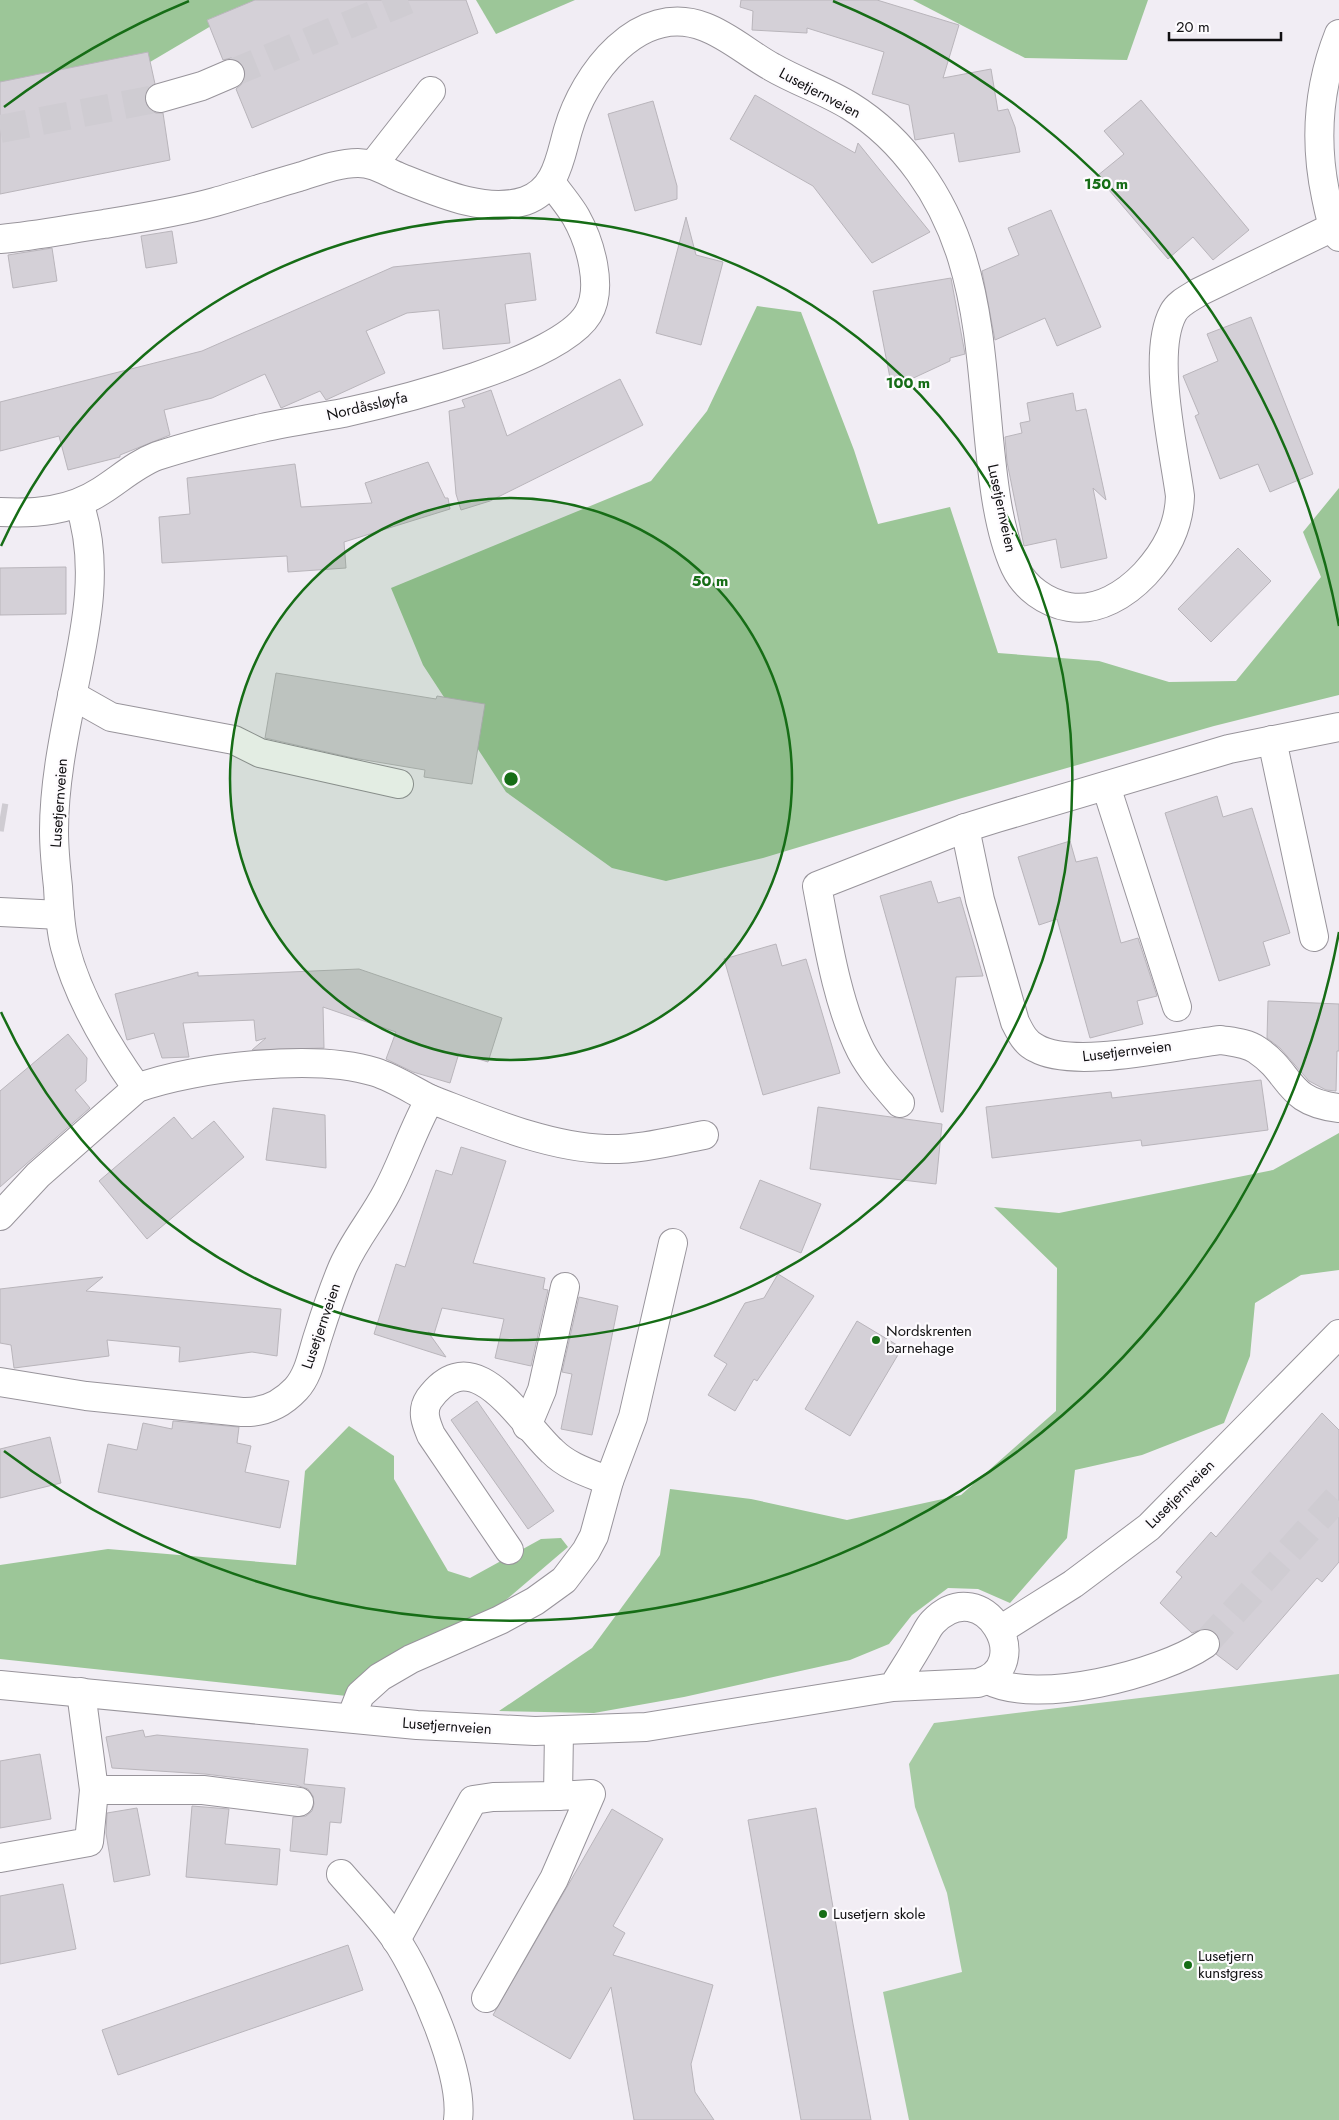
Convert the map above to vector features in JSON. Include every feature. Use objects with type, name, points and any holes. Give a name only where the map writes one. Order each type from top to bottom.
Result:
[{"type":"street","name":"Lusetjernveien","points":[[551,182],[575,108],[596,73],[612,53],[628,38],[652,27],[676,21],[704,26],[772,67],[852,107],[881,130],[903,152],[939,200],[952,227],[971,290],[978,331],[995,488],[1006,537],[1016,567],[1038,595],[1057,605],[1081,609],[1100,605],[1122,594],[1142,577],[1159,557],[1172,536],[1179,516],[1180,496],[1163,372],[1164,349],[1173,313],[1183,302],[1199,292],[1336,232],[1319,158],[1318,124],[1328,66],[1339,34]]},
{"type":"street","points":[[160,98],[202,86],[230,74]]},
{"type":"street","points":[[373,165],[431,91]]},
{"type":"street","points":[[0,239],[178,211],[337,166],[356,163],[373,165],[424,186],[490,204],[523,202],[536,196],[551,182]]},
{"type":"street","name":"Nordåssløyfa","points":[[0,512],[43,511],[79,503],[135,467],[156,457],[264,428],[363,408],[493,372],[567,337],[581,326],[590,312],[595,280],[589,253],[576,217],[551,182]]},
{"type":"street","name":"Lusetjernveien","points":[[79,503],[87,525],[91,555],[84,639],[58,776],[54,831],[60,915],[65,948],[82,992],[118,1062],[137,1088]]},
{"type":"street","points":[[72,695],[111,717],[234,740],[260,753],[399,784]]},
{"type":"street","points":[[900,1103],[867,1061],[854,1034],[835,974],[817,886],[964,828],[1229,749],[1339,727]]},
{"type":"street","points":[[1272,740],[1314,937]]},
{"type":"street","points":[[1106,786],[1177,1007]]},
{"type":"street","name":"Lusetjernveien","points":[[964,828],[980,900],[1014,1022],[1022,1036],[1036,1048],[1058,1055],[1089,1059],[1221,1040],[1241,1043],[1251,1046],[1267,1057],[1294,1090],[1307,1100],[1322,1106],[1339,1108]]},
{"type":"street","points":[[0,912],[60,915]]},
{"type":"street","points":[[0,1216],[38,1175],[137,1088],[174,1077],[261,1064],[344,1066],[375,1072],[430,1099],[542,1138],[588,1147],[606,1149],[636,1147],[704,1135]]},
{"type":"street","name":"Lusetjernveien","points":[[0,1382],[86,1396],[242,1412],[254,1412],[278,1404],[297,1388],[308,1367],[342,1269],[393,1180],[419,1117],[430,1099]]},
{"type":"street","points":[[351,1718],[360,1695],[392,1669],[500,1620],[535,1601],[564,1580],[586,1551],[594,1536],[609,1481],[633,1417],[673,1243]]},
{"type":"street","points":[[527,1426],[542,1390],[565,1287]]},
{"type":"street","name":"Lusetjernveien","points":[[1000,1630],[1073,1584],[1149,1527],[1339,1334]]},
{"type":"street","points":[[509,1550],[431,1435],[424,1419],[426,1404],[436,1390],[452,1380],[468,1377],[488,1383],[504,1398],[527,1426],[563,1461],[609,1481]]},
{"type":"street","points":[[892,1687],[932,1623],[944,1612],[957,1607],[970,1607],[981,1611],[993,1620],[1000,1630],[1004,1657],[996,1674],[988,1680]]},
{"type":"street","points":[[988,1680],[1017,1690],[1073,1687],[1102,1682],[1161,1665],[1192,1652],[1205,1644]]},
{"type":"street","name":"Lusetjernveien","points":[[0,1685],[466,1728],[559,1731],[679,1723],[892,1687],[968,1684],[988,1680]]},
{"type":"street","points":[[0,1858],[89,1842],[94,1790],[81,1692]]},
{"type":"street","points":[[558,1796],[559,1731]]},
{"type":"street","points":[[94,1790],[204,1790],[299,1802]]},
{"type":"street","points":[[396,1940],[473,1800],[494,1797],[591,1794],[554,1879],[486,1998]]},
{"type":"street","points":[[341,1874],[381,1918],[396,1940],[421,1988],[446,2050],[455,2081],[458,2120]]},
{"type":"green space","points":[[0,0],[255,0],[145,65],[0,93]]},
{"type":"green space","points":[[476,0],[575,0],[496,34]]},
{"type":"green space","points":[[913,0],[1148,0],[1127,60],[1025,58]]},
{"type":"green space","points":[[757,306],[801,312],[854,450],[878,524],[950,507],[998,653],[1099,661],[1169,682],[1236,681],[1321,577],[1303,532],[1339,488],[1339,695],[1214,726],[962,798],[763,858],[666,881],[612,868],[506,792],[423,665],[391,588],[651,481],[707,411]]},
{"type":"green space","points":[[1339,1133],[1339,1270],[1301,1275],[1255,1303],[1250,1356],[1224,1423],[1142,1455],[1075,1470],[1067,1538],[1010,1603],[978,1589],[948,1588],[912,1615],[889,1644],[850,1660],[684,1697],[594,1713],[499,1711],[592,1648],[660,1555],[670,1489],[751,1499],[847,1520],[961,1495],[1056,1411],[1057,1268],[994,1207],[1059,1213],[1273,1170]]},
{"type":"green space","points":[[349,1426],[394,1456],[394,1479],[448,1571],[470,1578],[541,1539],[561,1538],[568,1547],[499,1606],[356,1697],[0,1659],[0,1565],[108,1549],[296,1565],[305,1471]]},
{"type":"green space","name":"Lusetjern kunstgress","points":[[1339,1674],[1339,2120],[909,2120],[883,1992],[962,1972],[947,1893],[915,1807],[909,1764],[934,1723]]},
{"type":"building","points":[[255,0],[466,0],[478,33],[252,128],[236,89],[243,83],[245,76],[244,68],[239,61],[231,58],[223,60],[207,20]]},
{"type":"building","points":[[741,0],[877,0],[959,25],[943,78],[991,69],[998,111],[1008,109],[1015,127],[1020,152],[959,162],[954,133],[915,140],[909,105],[872,94],[884,52],[807,28],[807,33],[752,30],[753,11],[740,7]]},
{"type":"building","points":[[148,52],[155,84],[145,94],[145,102],[150,110],[156,113],[163,113],[170,160],[0,194],[0,82]]},
{"type":"building","points":[[755,95],[855,153],[858,143],[930,232],[872,263],[813,186],[730,139]]},
{"type":"building","points":[[1141,100],[1249,230],[1213,260],[1193,237],[1168,259],[1097,176],[1124,154],[1104,131]]},
{"type":"building","points":[[653,101],[677,186],[677,199],[635,211],[608,114]]},
{"type":"building","points":[[1051,210],[1101,327],[1057,346],[1045,318],[995,340],[982,271],[1019,255],[1008,228]]},
{"type":"building","points":[[686,217],[696,255],[723,262],[701,345],[656,333]]},
{"type":"building","points":[[172,231],[177,263],[146,268],[141,236]]},
{"type":"building","points":[[52,248],[57,281],[13,288],[8,255]]},
{"type":"building","points":[[530,253],[536,300],[505,304],[510,343],[443,349],[439,310],[407,313],[366,331],[385,373],[326,400],[320,391],[281,408],[265,374],[212,398],[164,410],[170,435],[120,455],[120,457],[68,470],[59,436],[0,451],[0,402],[202,351],[393,267]]},
{"type":"building","points":[[951,278],[965,354],[950,358],[950,361],[892,388],[873,291]]},
{"type":"building","points":[[1251,317],[1313,474],[1270,492],[1258,464],[1220,479],[1195,416],[1199,414],[1183,376],[1218,361],[1207,334]]},
{"type":"building","points":[[620,379],[643,425],[490,501],[461,510],[456,494],[449,411],[465,407],[462,400],[491,390],[507,436]]},
{"type":"building","points":[[1073,393],[1076,411],[1086,409],[1106,500],[1093,488],[1107,558],[1061,568],[1056,539],[1024,546],[1007,462],[1005,437],[1022,433],[1020,423],[1030,421],[1027,403]]},
{"type":"building","points":[[428,462],[445,498],[448,498],[450,509],[344,542],[346,568],[288,572],[287,556],[162,563],[159,517],[190,514],[187,478],[295,464],[301,507],[372,503],[365,483]]},
{"type":"building","points":[[1238,548],[1271,581],[1211,642],[1178,609]]},
{"type":"building","points":[[66,567],[66,614],[0,615],[0,568]]},
{"type":"building","points":[[276,673],[436,699],[437,696],[485,704],[472,784],[424,777],[425,770],[353,758],[265,738]]},
{"type":"building","points":[[1217,796],[1223,817],[1252,808],[1290,933],[1263,942],[1270,965],[1219,981],[1165,813]]},
{"type":"building","points":[[1070,841],[1076,862],[1097,857],[1121,943],[1138,938],[1157,996],[1137,1001],[1143,1024],[1090,1038],[1057,919],[1039,925],[1018,857]]},
{"type":"building","points":[[931,881],[938,903],[960,897],[983,976],[956,977],[943,1112],[941,1112],[880,896]]},
{"type":"building","points":[[776,944],[782,966],[806,959],[840,1073],[763,1095],[724,959]]},
{"type":"building","points":[[359,969],[502,1018],[488,1062],[459,1053],[450,1083],[413,1072],[386,1059],[396,1032],[323,1007],[324,1048],[252,1050],[266,1038],[256,1041],[254,1020],[183,1023],[189,1057],[162,1058],[154,1033],[127,1040],[115,994],[198,972],[198,976]]},
{"type":"building","points":[[1268,1001],[1339,1004],[1339,1051],[1337,1051],[1336,1091],[1326,1090],[1309,1081],[1280,1048],[1267,1038]]},
{"type":"building","points":[[68,1034],[87,1058],[86,1081],[75,1090],[90,1108],[0,1187],[0,1091]]},
{"type":"building","points":[[1261,1080],[1268,1130],[1142,1146],[1141,1140],[992,1158],[986,1107],[1111,1092],[1112,1098]]},
{"type":"building","points":[[818,1107],[942,1124],[936,1184],[810,1169]]},
{"type":"building","points":[[273,1108],[325,1115],[326,1168],[266,1160]]},
{"type":"building","points":[[174,1117],[192,1139],[214,1121],[244,1157],[147,1239],[99,1181]]},
{"type":"building","points":[[461,1147],[506,1161],[473,1263],[545,1278],[543,1289],[548,1290],[531,1366],[495,1358],[504,1319],[442,1308],[434,1334],[428,1332],[446,1357],[374,1334],[396,1264],[405,1267],[436,1170],[452,1175]]},
{"type":"building","points":[[760,1180],[821,1204],[801,1253],[740,1228]]},
{"type":"building","points":[[778,1274],[814,1296],[757,1381],[754,1379],[735,1411],[708,1395],[727,1364],[714,1356],[745,1303],[764,1298]]},
{"type":"building","points":[[103,1277],[86,1291],[281,1309],[277,1356],[252,1352],[179,1362],[180,1347],[107,1340],[109,1356],[14,1368],[11,1345],[0,1343],[0,1289]]},
{"type":"building","points":[[579,1297],[618,1306],[592,1435],[561,1429],[572,1374],[562,1372]]},
{"type":"building","points":[[857,1321],[902,1348],[850,1436],[805,1409]]},
{"type":"building","points":[[477,1401],[554,1511],[528,1529],[451,1420]]},
{"type":"building","points":[[1322,1413],[1339,1430],[1339,1562],[1322,1582],[1317,1578],[1237,1670],[1216,1654],[1221,1644],[1219,1637],[1213,1631],[1205,1628],[1192,1633],[1160,1603],[1182,1577],[1176,1572],[1211,1532],[1216,1537]]},
{"type":"building","points":[[173,1421],[239,1427],[237,1443],[251,1446],[245,1472],[289,1481],[280,1528],[98,1492],[108,1444],[137,1450],[143,1423],[172,1429]]},
{"type":"building","points":[[50,1437],[61,1483],[0,1498],[0,1449]]},
{"type":"building","points":[[143,1730],[145,1737],[157,1735],[308,1749],[304,1784],[345,1788],[341,1823],[330,1822],[327,1855],[290,1851],[293,1817],[306,1816],[312,1811],[314,1804],[313,1796],[308,1789],[296,1785],[205,1774],[112,1768],[106,1737]]},
{"type":"building","points":[[40,1754],[51,1819],[0,1828],[0,1761]]},
{"type":"building","points":[[192,1806],[229,1809],[225,1844],[280,1849],[277,1885],[186,1877]]},
{"type":"building","points":[[137,1808],[150,1875],[114,1882],[106,1833],[107,1813]]},
{"type":"building","points":[[816,1808],[871,2120],[801,2120],[748,1820]]},
{"type":"building","points":[[612,1809],[663,1839],[613,1926],[625,1933],[613,1955],[713,1985],[691,2064],[695,2092],[714,2120],[634,2120],[611,1987],[570,2059],[493,2015]]},
{"type":"building","points":[[63,1884],[76,1949],[0,1964],[0,1896]]},
{"type":"building","points":[[348,1945],[363,1990],[118,2075],[102,2030]]},
{"type":"tunnel","points":[[230,74],[408,0]]},
{"type":"tunnel","points":[[0,129],[160,98]]},
{"type":"tunnel","points":[[0,817],[6,818]]},
{"type":"tunnel","points":[[1205,1644],[1339,1496]]},
{"type":"place","name":"Nordskrenten barnehage","points":[[876,1340]]},
{"type":"place","name":"Lusetjern skole","points":[[823,1914]]},
{"type":"place","name":"Lusetjern kunstgress","points":[[1188,1965]]}]
